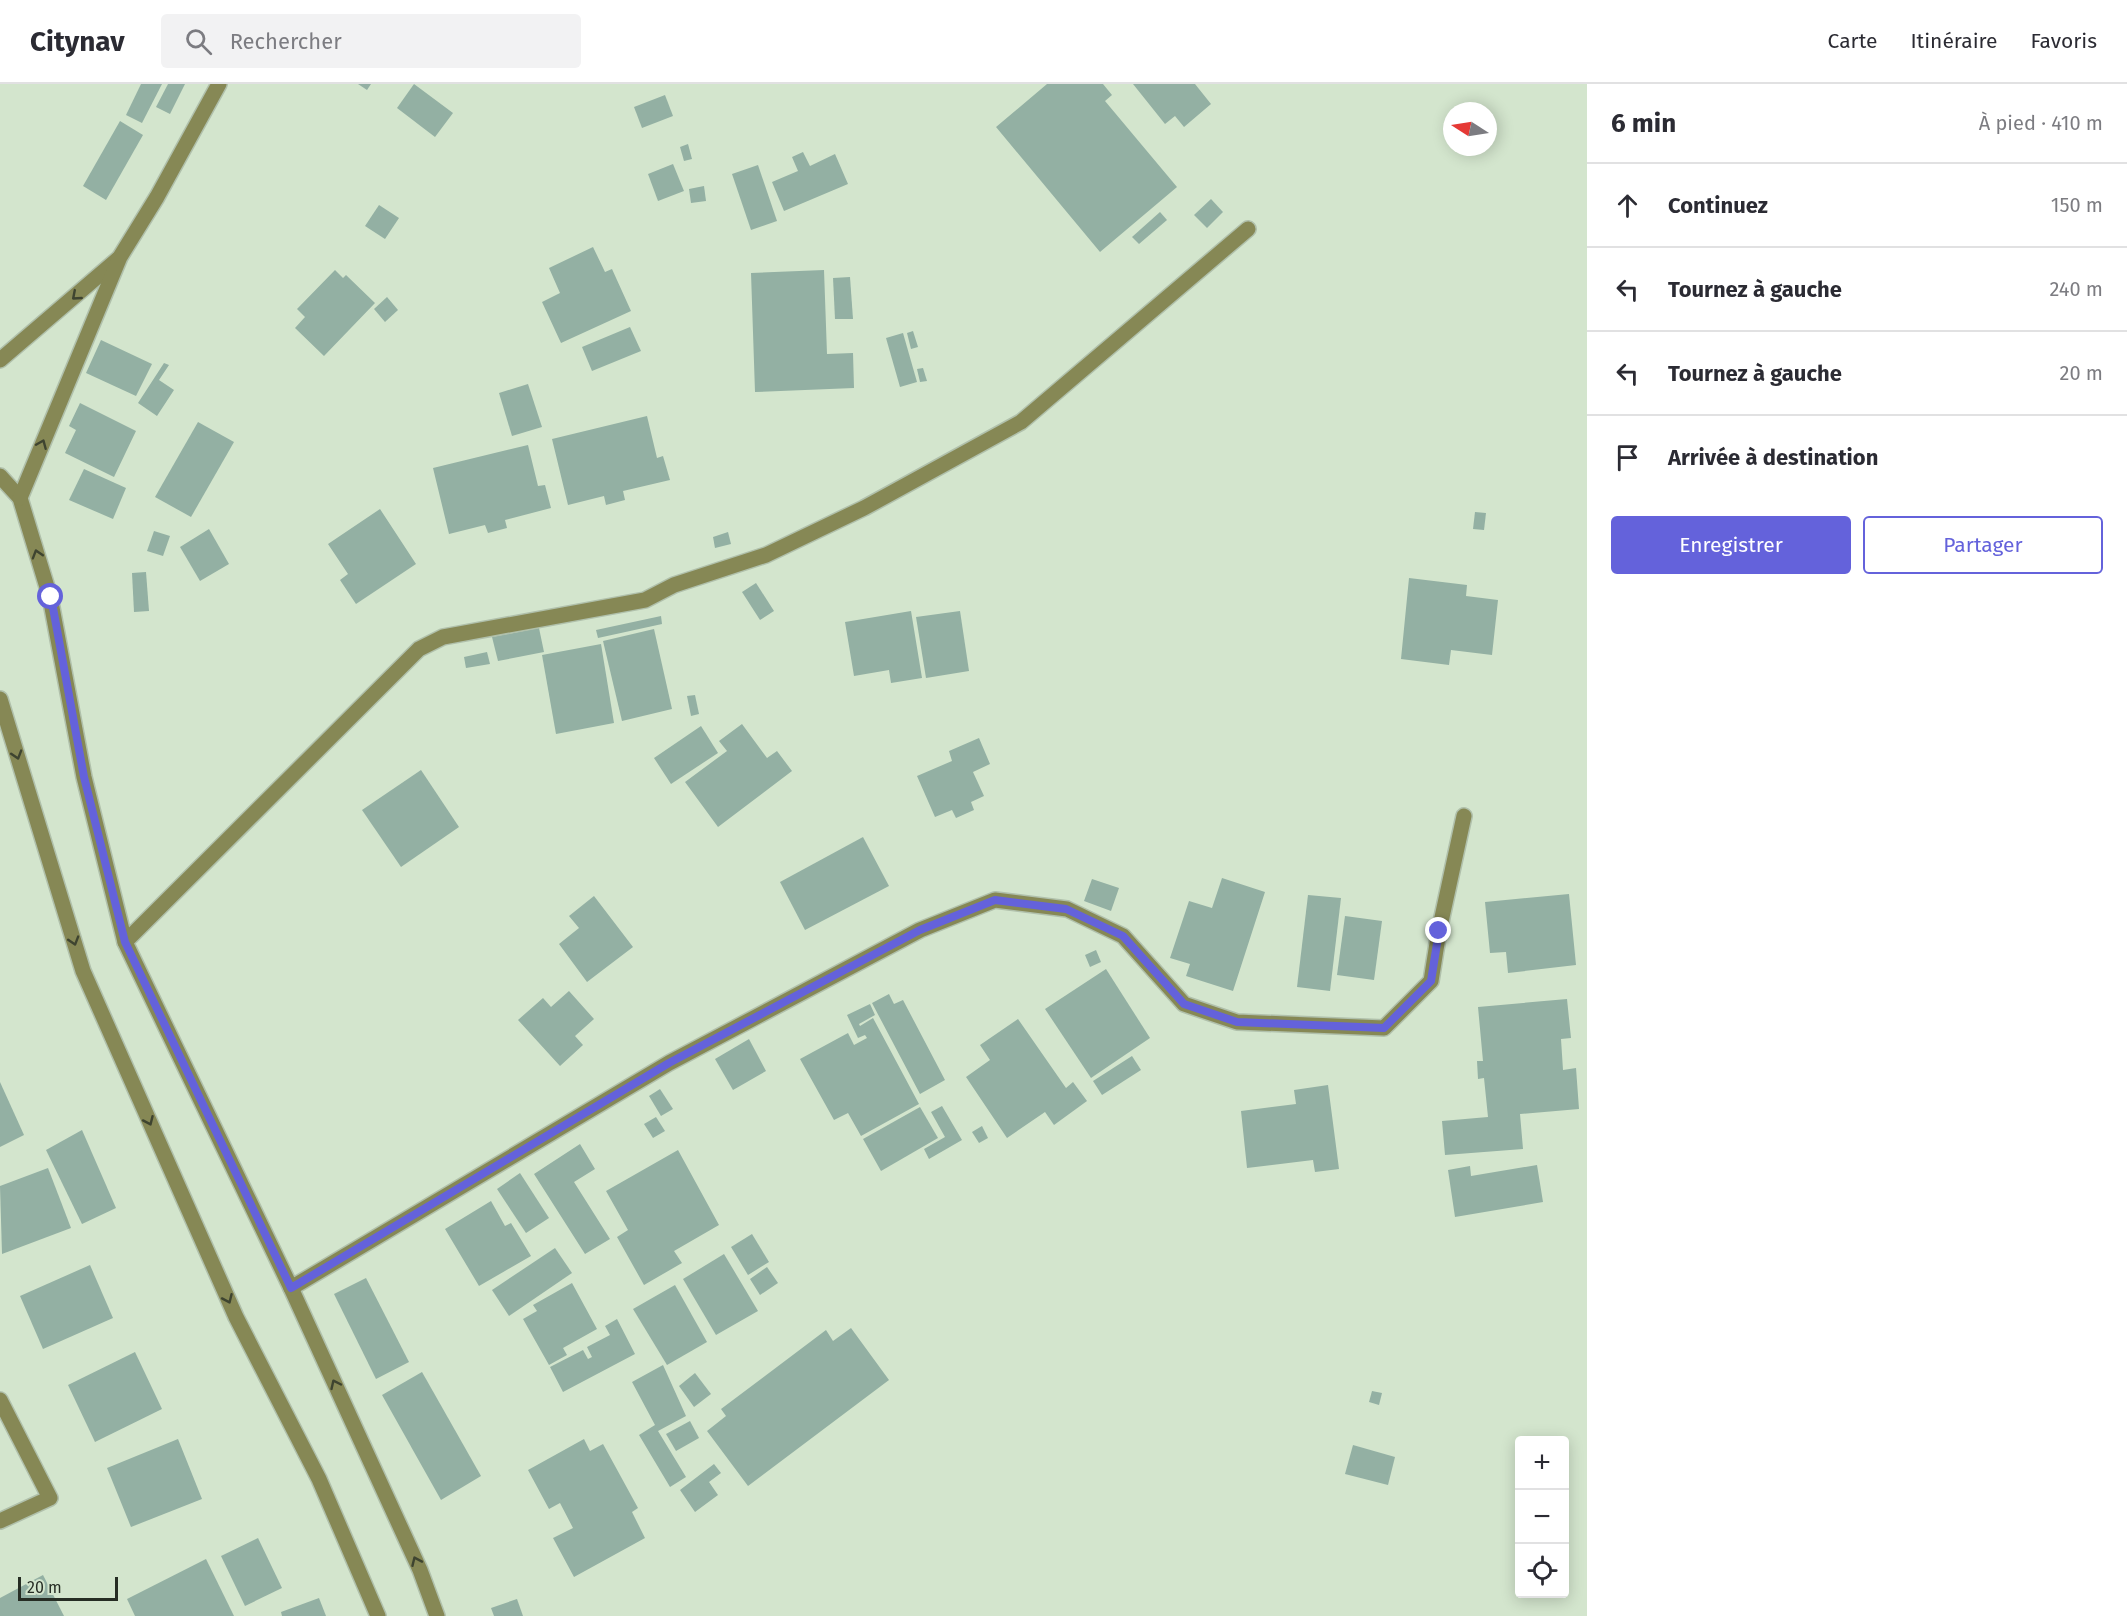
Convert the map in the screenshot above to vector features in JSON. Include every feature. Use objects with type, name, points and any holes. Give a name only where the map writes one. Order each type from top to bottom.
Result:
[{"type":"street","points":[[20,498],[120,257],[218,86]]},
{"type":"street","points":[[125,942],[419,649],[443,637],[645,600],[674,585],[766,555],[864,508],[1021,422],[1248,229]]},
{"type":"street","points":[[0,360],[120,257]]},
{"type":"street","points":[[0,476],[20,498],[51,597],[84,777],[125,942],[291,1288],[420,1570],[437,1616]]},
{"type":"street","points":[[0,699],[83,971],[236,1317],[319,1479],[378,1616]]},
{"type":"street","points":[[291,1288],[669,1063],[920,930],[995,900],[1066,909],[1123,936],[1184,1004],[1237,1022],[1384,1028],[1431,981],[1439,931],[1464,816]]},
{"type":"street","points":[[0,1400],[50,1498],[0,1521]]},
{"type":"building","points":[[141,84],[162,84],[142,123],[126,115]]},
{"type":"building","points":[[168,84],[185,84],[170,114],[156,107]]},
{"type":"building","points":[[358,84],[371,84],[367,90]]},
{"type":"building","points":[[414,84],[453,113],[435,137],[397,108]]},
{"type":"building","points":[[1047,84],[1103,84],[1112,95],[1105,101],[1177,187],[1100,252],[996,127]]},
{"type":"building","points":[[1133,84],[1195,84],[1211,104],[1184,127],[1175,116],[1165,124]]},
{"type":"building","points":[[665,95],[673,116],[642,128],[634,107]]},
{"type":"building","points":[[120,121],[143,135],[106,200],[83,186]]},
{"type":"building","points":[[688,144],[692,159],[684,161],[680,147]]},
{"type":"building","points":[[803,152],[810,166],[835,154],[848,184],[784,211],[772,182],[798,171],[792,157]]},
{"type":"building","points":[[673,164],[684,191],[658,201],[648,174]]},
{"type":"building","points":[[758,165],[777,221],[751,230],[732,174]]},
{"type":"building","points":[[704,186],[706,201],[691,203],[689,189]]},
{"type":"building","points":[[1211,199],[1223,212],[1207,228],[1194,215]]},
{"type":"building","points":[[379,205],[399,218],[385,239],[365,226]]},
{"type":"building","points":[[1160,212],[1167,220],[1139,244],[1132,237]]},
{"type":"building","points":[[593,247],[605,272],[612,269],[631,311],[561,343],[542,302],[560,293],[549,268]]},
{"type":"building","points":[[335,270],[343,278],[346,275],[375,303],[324,356],[295,328],[305,317],[297,309]]},
{"type":"building","points":[[824,270],[827,354],[853,353],[854,388],[755,392],[751,273]]},
{"type":"building","points":[[850,277],[853,319],[835,319],[833,278]]},
{"type":"building","points":[[387,297],[398,310],[385,322],[374,309]]},
{"type":"building","points":[[630,327],[641,351],[592,371],[582,347]]},
{"type":"building","points":[[913,331],[918,347],[911,349],[907,333]]},
{"type":"building","points":[[903,333],[917,382],[900,387],[886,338]]},
{"type":"building","points":[[101,340],[152,364],[136,396],[86,373]]},
{"type":"building","points":[[164,363],[169,365],[159,380],[174,390],[157,416],[138,403]]},
{"type":"building","points":[[923,368],[927,381],[920,382],[917,369]]},
{"type":"building","points":[[528,384],[542,427],[512,436],[499,393]]},
{"type":"building","points":[[80,403],[136,431],[114,477],[65,453],[76,430],[69,426]]},
{"type":"building","points":[[647,416],[657,458],[663,456],[670,480],[623,491],[625,500],[606,505],[604,496],[568,505],[552,439]]},
{"type":"building","points":[[198,422],[234,442],[191,517],[155,497]]},
{"type":"building","points":[[528,445],[538,486],[545,485],[551,508],[505,520],[507,528],[488,533],[485,525],[449,534],[433,468]]},
{"type":"building","points":[[84,469],[126,488],[113,519],[69,500]]},
{"type":"building","points":[[380,509],[416,564],[356,604],[340,580],[348,574],[328,544]]},
{"type":"building","points":[[1475,512],[1486,513],[1484,530],[1473,529]]},
{"type":"building","points":[[209,529],[229,564],[200,581],[180,547]]},
{"type":"building","points":[[154,531],[170,536],[163,556],[147,551]]},
{"type":"building","points":[[728,532],[731,544],[715,548],[713,537]]},
{"type":"building","points":[[146,572],[149,611],[134,612],[132,573]]},
{"type":"building","points":[[1409,578],[1467,585],[1466,596],[1498,600],[1492,655],[1451,650],[1449,665],[1401,659]]},
{"type":"building","points":[[756,583],[774,611],[760,620],[742,592]]},
{"type":"building","points":[[911,611],[922,678],[891,683],[889,670],[854,676],[845,622]]},
{"type":"building","points":[[960,611],[969,671],[926,678],[916,617]]},
{"type":"building","points":[[661,616],[662,624],[598,638],[596,630]]},
{"type":"building","points":[[539,628],[544,652],[498,661],[492,637]]},
{"type":"building","points":[[654,629],[672,709],[622,721],[603,641]]},
{"type":"building","points":[[601,644],[614,723],[556,734],[542,655]]},
{"type":"building","points":[[487,652],[490,664],[466,668],[464,657]]},
{"type":"building","points":[[695,695],[699,714],[691,716],[687,696]]},
{"type":"building","points":[[742,724],[767,758],[777,751],[792,771],[718,827],[685,782],[727,751],[719,741]]},
{"type":"building","points":[[701,726],[718,753],[671,784],[654,758]]},
{"type":"building","points":[[979,738],[990,764],[973,772],[984,796],[971,802],[974,810],[956,818],[952,810],[935,817],[917,776],[952,761],[949,751]]},
{"type":"building","points":[[421,770],[459,827],[401,867],[362,810]]},
{"type":"building","points":[[863,837],[889,886],[805,930],[780,882]]},
{"type":"building","points":[[1222,878],[1265,892],[1233,991],[1186,976],[1190,964],[1170,958],[1189,901],[1212,908]]},
{"type":"building","points":[[1092,879],[1119,888],[1111,911],[1084,901]]},
{"type":"building","points":[[1569,894],[1576,965],[1508,973],[1506,952],[1490,953],[1485,902]]},
{"type":"building","points":[[1308,895],[1341,898],[1330,991],[1297,987]]},
{"type":"building","points":[[594,896],[633,947],[587,982],[559,944],[579,928],[569,916]]},
{"type":"building","points":[[1345,916],[1382,921],[1374,980],[1337,975]]},
{"type":"building","points":[[1096,950],[1101,962],[1090,967],[1085,955]]},
{"type":"building","points":[[1106,969],[1150,1038],[1091,1078],[1045,1009]]},
{"type":"building","points":[[569,991],[594,1019],[575,1036],[583,1045],[560,1066],[518,1020],[543,998],[551,1007]]},
{"type":"building","points":[[889,994],[894,1004],[903,1000],[945,1080],[920,1094],[872,1003]]},
{"type":"building","points":[[1567,999],[1571,1038],[1561,1039],[1563,1070],[1576,1068],[1579,1109],[1520,1114],[1523,1149],[1445,1155],[1442,1121],[1488,1117],[1484,1078],[1478,1079],[1477,1061],[1483,1061],[1478,1007]]},
{"type":"building","points":[[870,1004],[875,1015],[859,1024],[860,1026],[873,1018],[919,1104],[861,1136],[848,1113],[834,1120],[800,1059],[848,1033],[854,1045],[867,1038],[865,1035],[858,1038],[847,1015]]},
{"type":"building","points":[[1018,1019],[1066,1088],[1073,1082],[1087,1101],[1054,1125],[1045,1112],[1007,1138],[966,1077],[990,1060],[980,1045]]},
{"type":"building","points":[[749,1039],[766,1071],[733,1090],[715,1059]]},
{"type":"building","points":[[1132,1056],[1141,1070],[1102,1095],[1093,1081]]},
{"type":"building","points":[[0,1082],[24,1135],[0,1147]]},
{"type":"building","points":[[1328,1085],[1339,1169],[1315,1172],[1313,1160],[1247,1168],[1241,1111],[1296,1104],[1294,1090]]},
{"type":"building","points":[[660,1089],[673,1109],[661,1116],[649,1096]]},
{"type":"building","points":[[942,1106],[962,1140],[929,1159],[924,1149],[945,1137],[931,1112]]},
{"type":"building","points":[[920,1107],[938,1138],[881,1171],[863,1139]]},
{"type":"building","points":[[656,1117],[665,1131],[653,1138],[644,1124]]},
{"type":"building","points":[[982,1126],[988,1138],[979,1143],[972,1132]]},
{"type":"building","points":[[82,1130],[116,1208],[82,1224],[46,1150]]},
{"type":"building","points":[[580,1144],[595,1169],[574,1182],[610,1239],[585,1254],[534,1174]]},
{"type":"building","points":[[678,1150],[719,1225],[674,1251],[682,1263],[644,1285],[617,1237],[628,1230],[606,1191]]},
{"type":"building","points":[[1537,1165],[1543,1202],[1455,1217],[1448,1170],[1470,1166],[1471,1176]]},
{"type":"building","points":[[48,1168],[71,1228],[2,1254],[0,1186]]},
{"type":"building","points":[[520,1173],[549,1218],[526,1233],[497,1189]]},
{"type":"building","points":[[491,1201],[505,1226],[511,1223],[531,1256],[479,1286],[445,1229]]},
{"type":"building","points":[[752,1234],[769,1262],[748,1275],[731,1247]]},
{"type":"building","points":[[555,1248],[572,1273],[509,1316],[492,1290]]},
{"type":"building","points":[[724,1254],[758,1311],[716,1335],[683,1279]]},
{"type":"building","points":[[90,1265],[113,1318],[43,1349],[20,1296]]},
{"type":"building","points":[[767,1267],[778,1283],[760,1295],[750,1279]]},
{"type":"building","points":[[366,1278],[409,1362],[376,1379],[334,1294]]},
{"type":"building","points":[[572,1283],[597,1329],[563,1348],[567,1355],[549,1365],[523,1319],[537,1311],[533,1305]]},
{"type":"building","points":[[675,1285],[707,1342],[667,1365],[633,1309]]},
{"type":"building","points":[[617,1319],[635,1354],[563,1392],[550,1367],[583,1350],[588,1359],[592,1357],[587,1347],[610,1335],[605,1326]]},
{"type":"building","points":[[851,1328],[889,1380],[748,1486],[707,1431],[726,1416],[721,1409],[826,1330],[833,1341]]},
{"type":"building","points":[[135,1352],[162,1409],[95,1442],[68,1385]]},
{"type":"building","points":[[663,1365],[686,1416],[658,1431],[686,1477],[670,1487],[639,1435],[655,1425],[632,1382]]},
{"type":"building","points":[[422,1372],[481,1476],[441,1500],[382,1395]]},
{"type":"building","points":[[695,1373],[711,1394],[694,1407],[679,1386]]},
{"type":"building","points":[[1372,1391],[1382,1393],[1379,1405],[1369,1402]]},
{"type":"building","points":[[690,1421],[699,1438],[676,1451],[666,1434]]},
{"type":"building","points":[[178,1439],[202,1499],[131,1527],[107,1468]]},
{"type":"building","points":[[584,1439],[590,1451],[603,1444],[638,1508],[632,1512],[645,1538],[574,1577],[553,1538],[573,1528],[560,1503],[549,1509],[528,1470]]},
{"type":"building","points":[[1353,1445],[1395,1457],[1388,1485],[1345,1474]]},
{"type":"building","points":[[714,1464],[721,1473],[709,1482],[718,1495],[695,1512],[680,1490]]},
{"type":"building","points":[[258,1538],[282,1588],[245,1606],[221,1556]]},
{"type":"building","points":[[206,1559],[234,1616],[135,1616],[127,1599]]},
{"type":"building","points":[[43,1575],[64,1616],[0,1616],[0,1598]]},
{"type":"building","points":[[319,1598],[326,1616],[282,1616],[281,1612]]},
{"type":"building","points":[[517,1599],[523,1616],[494,1616],[491,1608]]},
{"type":"route","points":[[51,597],[84,777],[125,942],[291,1288],[669,1063],[920,930],[995,900],[1066,909],[1123,936],[1184,1004],[1237,1022],[1384,1028],[1431,981],[1439,931]]}]
